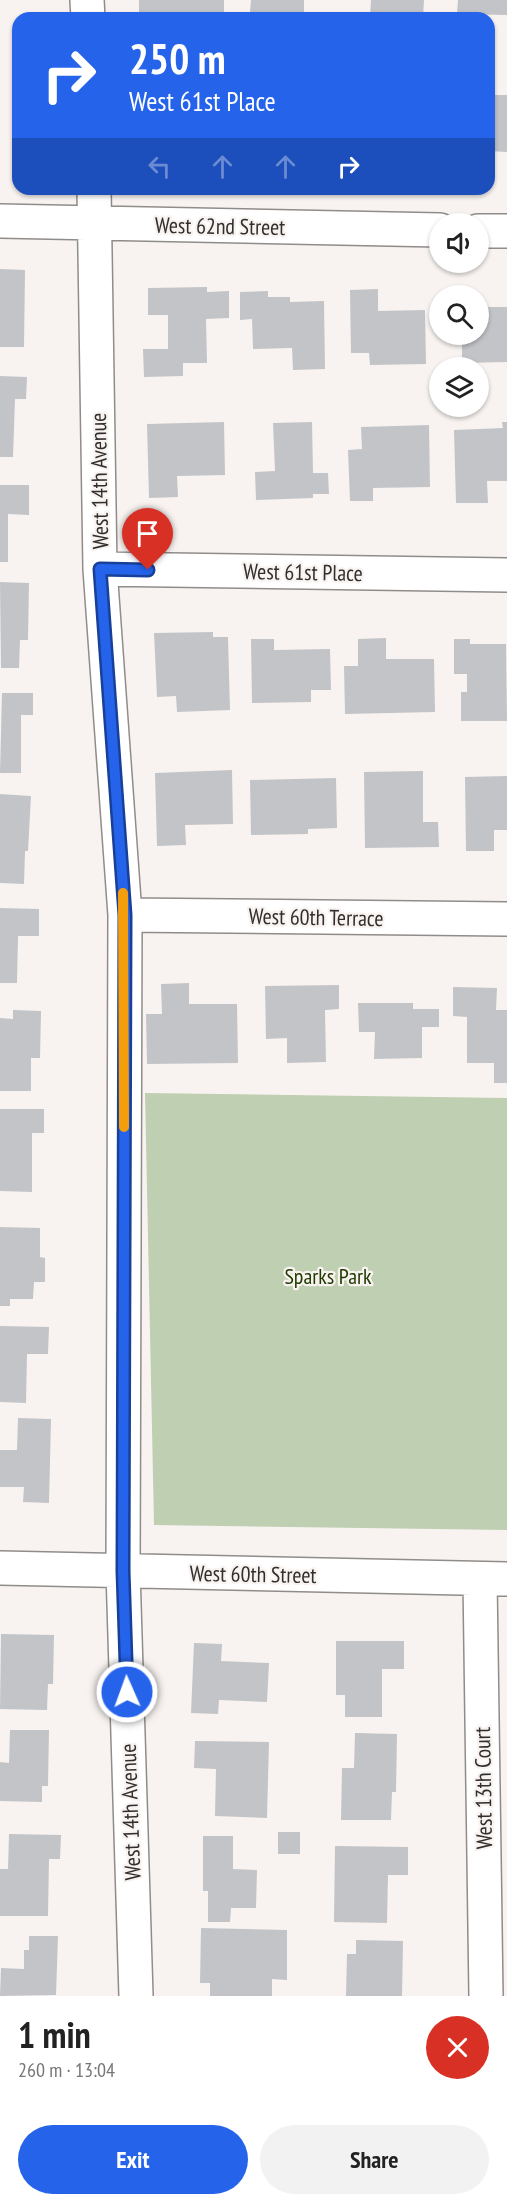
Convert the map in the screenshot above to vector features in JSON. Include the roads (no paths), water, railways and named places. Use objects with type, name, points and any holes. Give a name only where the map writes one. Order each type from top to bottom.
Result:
[{"type":"street","name":"West 14th Avenue","points":[[94,195],[100,569],[125,915],[123,1571],[136,1996]]},
{"type":"street","name":"West 62nd Street","points":[[0,221],[429,230]]},
{"type":"street","points":[[489,231],[507,231]]},
{"type":"street","name":"West 61st Place","points":[[100,569],[507,576]]},
{"type":"street","name":"West 60th Terrace","points":[[125,915],[507,919]]},
{"type":"street","name":"West 60th Street","points":[[0,1568],[494,1579]]},
{"type":"street","name":"West 13th Court","points":[[486,1996],[494,1579]]},
{"type":"park label","name":"Sparks Park","points":[[328,1276]]}]
